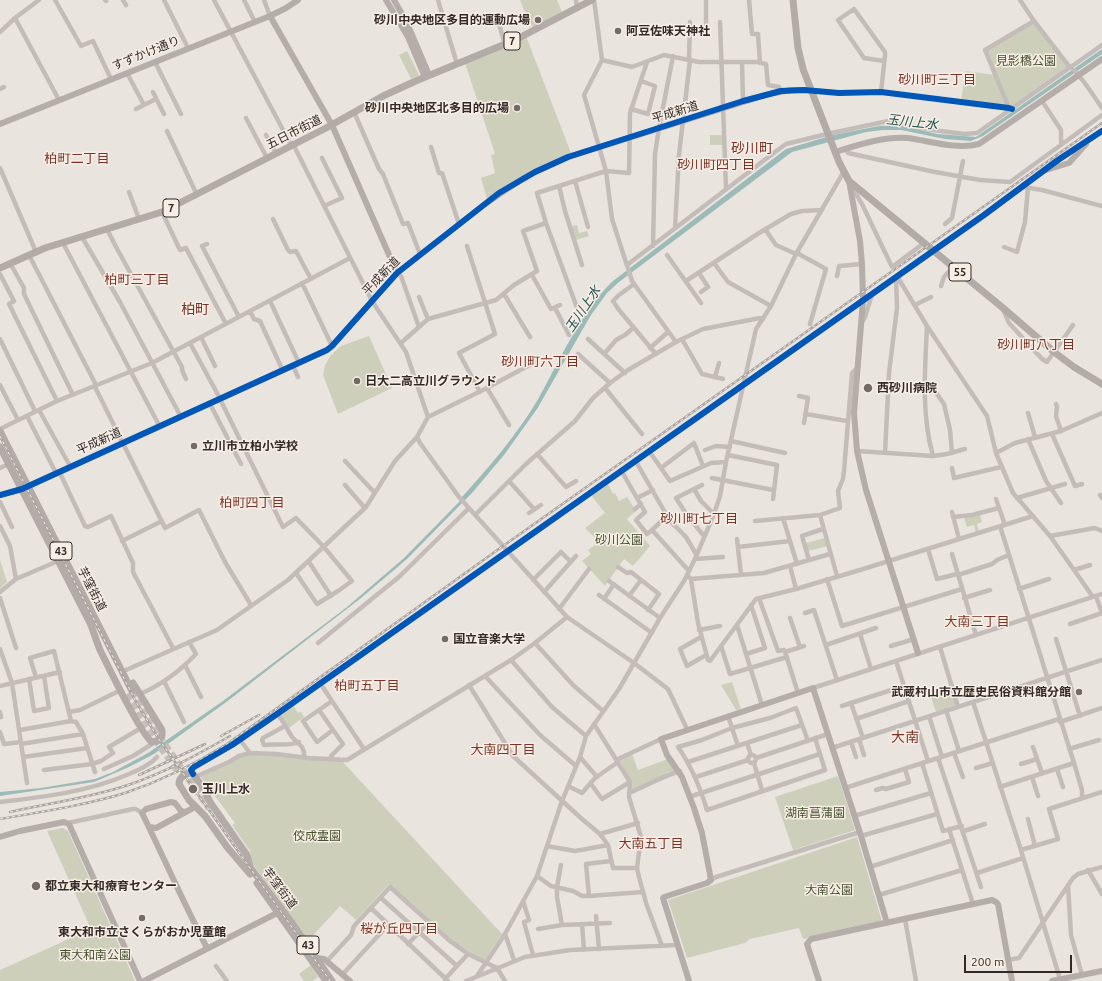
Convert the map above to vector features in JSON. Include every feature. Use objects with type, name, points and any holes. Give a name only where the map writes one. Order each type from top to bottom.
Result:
[{"type":"main road","name":"五日市街道","points":[[0,268],[63,243],[162,212],[332,125],[383,96],[427,76],[505,45],[593,0]]},
{"type":"main road","name":"55","points":[[793,0],[798,48],[810,90],[843,173],[848,181],[953,266],[1054,352],[1074,367],[1102,384]]},
{"type":"main road","name":"芋窪街道","points":[[0,430],[58,562],[92,619]]},
{"type":"main road","name":"芋窪街道","points":[[0,447],[9,464],[25,487],[92,619],[127,692],[141,728],[150,741],[156,741],[162,736],[162,730],[140,694]]},
{"type":"main road","points":[[92,619],[113,646],[140,694]]},
{"type":"main road","points":[[250,866],[247,854],[210,802],[204,789],[194,775],[187,773],[181,778],[179,784],[189,800],[196,806],[227,847],[250,874]]},
{"type":"main road","name":"芋窪街道","points":[[326,981],[280,911],[250,866],[207,808],[250,874],[280,911],[317,958],[332,981]]},
{"type":"street","points":[[0,32],[15,18],[39,0]]},
{"type":"street","points":[[55,0],[81,46],[93,41],[111,79]]},
{"type":"street","points":[[123,0],[126,5]]},
{"type":"street","points":[[164,0],[188,48]]},
{"type":"street","points":[[214,0],[290,143],[293,144],[372,301],[401,343],[409,359],[428,417]]},
{"type":"street","points":[[244,0],[255,22]]},
{"type":"street","points":[[264,0],[270,16],[332,125],[397,272],[401,276],[419,327]]},
{"type":"street","name":"すずかけ通り","points":[[0,124],[270,16],[298,0]]},
{"type":"street","points":[[386,0],[408,37],[427,76]]},
{"type":"street","points":[[394,0],[407,23],[427,76]]},
{"type":"street","points":[[438,0],[456,64]]},
{"type":"street","points":[[576,0],[577,8]]},
{"type":"street","points":[[593,0],[602,60],[584,96],[606,171],[612,219],[634,284],[676,342]]},
{"type":"street","points":[[706,0],[706,28]]},
{"type":"street","points":[[749,0],[752,34],[758,34],[760,63]]},
{"type":"street","points":[[1020,0],[1034,21],[1072,67],[1102,108]]},
{"type":"street","points":[[881,92],[885,52],[854,9],[838,20],[864,58],[884,61]]},
{"type":"street","points":[[15,18],[59,100]]},
{"type":"street","points":[[498,20],[505,45]]},
{"type":"street","points":[[1010,108],[985,50],[1034,21]]},
{"type":"street","points":[[675,228],[682,122],[690,60],[690,22]]},
{"type":"street","points":[[720,22],[726,189]]},
{"type":"street","points":[[627,265],[786,144],[888,121],[928,129],[974,134],[1102,45]]},
{"type":"street","points":[[602,60],[632,67],[664,55],[699,62],[742,62],[767,64],[768,86],[779,87],[781,91]]},
{"type":"street","points":[[653,246],[655,154],[673,56]]},
{"type":"street","points":[[834,150],[845,149],[883,139],[901,138],[940,143],[975,145],[983,142],[1102,59]]},
{"type":"street","points":[[155,62],[181,114]]},
{"type":"street","points":[[580,316],[546,223],[537,193],[606,171],[629,173],[630,113],[647,62]]},
{"type":"street","points":[[742,62],[743,101]]},
{"type":"street","points":[[127,73],[144,105]]},
{"type":"street","points":[[632,109],[648,114],[656,86],[641,81]]},
{"type":"street","points":[[810,90],[839,93],[881,92],[1010,108]]},
{"type":"street","name":"平成新道","points":[[0,495],[25,487],[327,350],[397,272],[499,193],[535,172],[568,157],[682,122],[743,101],[781,91],[810,90]]},
{"type":"street","points":[[153,92],[164,114]]},
{"type":"street","points":[[136,109],[156,99]]},
{"type":"street","points":[[1042,100],[1062,130],[1061,145]]},
{"type":"street","points":[[354,112],[379,169],[383,174],[403,224],[408,223],[420,254]]},
{"type":"street","points":[[845,149],[848,153],[935,172],[960,177],[1010,182],[1102,115]]},
{"type":"street","points":[[246,118],[267,158]]},
{"type":"street","points":[[166,131],[197,195]]},
{"type":"street","points":[[567,617],[536,643],[511,660],[347,760],[250,753],[239,756],[229,762],[194,775],[191,770],[240,740],[933,250],[1025,187],[1070,152],[1102,132]]},
{"type":"street","points":[[266,135],[276,153]]},
{"type":"street","points":[[431,147],[439,173],[442,173],[459,224]]},
{"type":"street","points":[[322,158],[342,198],[324,206]]},
{"type":"street","points":[[945,224],[952,218],[963,161]]},
{"type":"street","points":[[0,168],[33,254],[122,442],[165,528],[199,510],[226,562],[251,605]]},
{"type":"street","points":[[474,978],[505,934],[537,876],[562,801],[580,757],[586,736],[618,689],[688,573],[714,514],[720,496],[726,462],[756,329],[771,306],[797,254],[843,173]]},
{"type":"street","points":[[575,180],[588,227]]},
{"type":"street","points":[[848,181],[859,235],[862,264],[863,300],[854,413],[857,451],[866,490],[918,653]]},
{"type":"street","points":[[560,186],[565,211],[582,265]]},
{"type":"street","points":[[854,186],[854,190],[892,267],[924,243]]},
{"type":"street","points":[[1025,187],[1102,206]]},
{"type":"street","points":[[1004,247],[1017,252],[1025,222],[1025,187]]},
{"type":"street","points":[[129,192],[139,219]]},
{"type":"street","points":[[686,281],[765,229],[791,214],[822,210]]},
{"type":"street","points":[[162,212],[180,250],[186,248],[226,324]]},
{"type":"street","points":[[273,219],[288,250],[290,252],[296,251],[311,279]]},
{"type":"street","points":[[401,343],[428,319],[496,300],[514,285],[537,271],[523,232],[546,223]]},
{"type":"street","points":[[107,229],[174,352],[186,378]]},
{"type":"street","points":[[765,229],[776,244],[826,269],[810,324]]},
{"type":"street","points":[[82,237],[120,302],[181,417]]},
{"type":"street","points":[[63,243],[160,427]]},
{"type":"street","points":[[207,244],[202,246],[239,317]]},
{"type":"street","points":[[467,246],[495,334],[460,353],[480,392]]},
{"type":"street","points":[[667,255],[702,303]]},
{"type":"street","points":[[0,430],[57,401],[152,363],[350,258]]},
{"type":"street","points":[[10,263],[24,288],[24,294],[73,394]]},
{"type":"street","points":[[714,263],[728,282],[771,306]]},
{"type":"street","points":[[837,276],[839,266],[862,264]]},
{"type":"street","points":[[941,286],[944,277],[953,266]]},
{"type":"street","points":[[699,273],[708,287],[701,292]]},
{"type":"street","points":[[0,274],[14,301],[10,304],[57,401]]},
{"type":"street","points":[[532,274],[551,309],[560,306]]},
{"type":"street","points":[[896,277],[987,416],[996,453],[1013,492],[1050,536],[1094,596],[1102,613],[1070,624]]},
{"type":"street","points":[[885,453],[889,373],[897,308],[896,277]]},
{"type":"street","points":[[302,283],[332,346]]},
{"type":"street","points":[[634,284],[618,295],[613,301],[633,328],[656,354]]},
{"type":"street","points":[[504,294],[530,337]]},
{"type":"street","points":[[861,325],[866,317],[872,294]]},
{"type":"street","points":[[419,297],[428,319]]},
{"type":"street","points":[[914,305],[931,297]]},
{"type":"street","points":[[270,301],[296,365],[298,377]]},
{"type":"street","points":[[555,308],[570,335]]},
{"type":"street","points":[[1003,308],[1008,323],[1047,362],[1073,325]]},
{"type":"street","points":[[250,311],[254,319],[260,321],[283,370]]},
{"type":"street","points":[[475,515],[537,454],[575,421],[593,398],[610,383],[676,342],[703,329],[760,318],[762,319]]},
{"type":"street","points":[[927,326],[925,382],[928,436],[933,456]]},
{"type":"street","points":[[604,354],[616,340],[633,328]]},
{"type":"street","points":[[650,348],[668,332]]},
{"type":"street","points":[[201,337],[215,366]]},
{"type":"street","points":[[0,339],[37,410],[70,466]]},
{"type":"street","points":[[588,339],[625,373]]},
{"type":"street","points":[[682,340],[702,374],[723,380]]},
{"type":"street","points":[[190,343],[220,399],[283,527],[296,518],[323,546],[352,581],[317,604],[296,573]]},
{"type":"street","points":[[578,354],[610,383]]},
{"type":"street","points":[[126,670],[217,630],[288,580],[365,508],[396,461],[417,437],[428,417],[480,392],[537,361]]},
{"type":"street","points":[[715,378],[719,363]]},
{"type":"street","points":[[755,521],[820,515],[840,508],[838,491],[843,479],[852,372],[857,368]]},
{"type":"street","points":[[925,382],[930,384],[944,404],[950,430],[952,453]]},
{"type":"street","points":[[0,385],[18,420]]},
{"type":"street","points":[[487,388],[509,425]]},
{"type":"street","points":[[605,388],[642,434]]},
{"type":"street","points":[[799,396],[808,398],[804,422]]},
{"type":"street","points":[[210,404],[241,464]]},
{"type":"street","points":[[1056,404],[1056,416],[1061,431]]},
{"type":"street","points":[[1028,413],[1034,437]]},
{"type":"street","points":[[996,453],[1015,443],[1061,431],[1102,413]]},
{"type":"street","points":[[806,414],[847,421]]},
{"type":"street","points":[[26,416],[85,526],[88,527],[111,516],[133,563],[133,572],[174,648]]},
{"type":"street","points":[[1052,434],[1075,486],[1082,484]]},
{"type":"street","points":[[417,437],[420,444],[459,497],[559,609],[567,617],[634,663],[668,689],[687,729]]},
{"type":"street","points":[[1028,439],[1046,481],[1061,503]]},
{"type":"street","points":[[731,441],[785,453]]},
{"type":"street","points":[[661,468],[694,443],[703,466]]},
{"type":"street","points":[[705,450],[716,446],[730,447]]},
{"type":"street","points":[[857,451],[933,456],[965,449]]},
{"type":"street","points":[[649,451],[670,481],[711,463],[726,462]]},
{"type":"street","points":[[537,454],[566,487],[576,481]]},
{"type":"street","points":[[728,455],[777,465],[773,500]]},
{"type":"street","points":[[345,460],[375,493]]},
{"type":"street","points":[[635,460],[668,516],[688,541],[695,557]]},
{"type":"street","points":[[0,468],[9,464]]},
{"type":"street","points":[[952,468],[954,478],[1001,467]]},
{"type":"street","points":[[621,470],[645,512],[636,520],[647,534],[668,516]]},
{"type":"street","points":[[712,478],[773,490]]},
{"type":"street","points":[[509,481],[534,509]]},
{"type":"street","points":[[1017,498],[1065,484]]},
{"type":"street","points":[[345,485],[365,508]]},
{"type":"street","points":[[702,485],[676,498],[704,536]]},
{"type":"street","points":[[694,489],[701,501],[714,514]]},
{"type":"street","points":[[637,498],[653,490]]},
{"type":"street","points":[[996,499],[1008,555],[1074,763],[1082,790],[1082,798]]},
{"type":"street","points":[[0,502],[12,527]]},
{"type":"street","points":[[635,509],[641,504]]},
{"type":"street","points":[[529,513],[541,505]]},
{"type":"street","points":[[318,643],[400,576],[469,508]]},
{"type":"street","points":[[953,517],[972,515],[999,508]]},
{"type":"street","points":[[952,512],[959,539]]},
{"type":"street","points":[[820,515],[837,576]]},
{"type":"street","points":[[652,530],[688,573],[691,579],[699,630],[708,660],[710,661],[756,599],[796,589],[1033,516]]},
{"type":"street","points":[[783,518],[797,564]]},
{"type":"street","points":[[122,541],[162,521]]},
{"type":"street","points":[[0,526],[10,546],[16,579]]},
{"type":"street","points":[[1050,536],[1096,528],[1102,531]]},
{"type":"street","points":[[809,560],[802,536],[824,529]]},
{"type":"street","points":[[737,539],[741,575]]},
{"type":"street","points":[[738,547],[790,541]]},
{"type":"street","points":[[928,549],[937,579],[992,564],[1008,555]]},
{"type":"street","points":[[533,580],[561,552],[572,562]]},
{"type":"street","points":[[691,579],[764,573],[830,554]]},
{"type":"street","points":[[952,554],[976,635]]},
{"type":"street","points":[[544,592],[576,556]]},
{"type":"street","points":[[695,557],[722,557]]},
{"type":"street","points":[[0,592],[16,579],[58,562]]},
{"type":"street","points":[[309,562],[331,596]]},
{"type":"street","points":[[1074,570],[1090,565]]},
{"type":"street","points":[[790,566],[796,589]]},
{"type":"street","points":[[618,567],[627,573],[631,572],[660,594],[648,610]]},
{"type":"street","points":[[559,609],[589,569]]},
{"type":"street","points":[[827,579],[842,626],[962,589]]},
{"type":"street","points":[[1019,590],[1049,579]]},
{"type":"street","points":[[629,596],[641,580]]},
{"type":"street","points":[[609,581],[660,618]]},
{"type":"street","points":[[604,599],[614,584]]},
{"type":"street","points":[[964,598],[990,590]]},
{"type":"street","points":[[568,786],[582,793],[597,777],[617,761],[661,739],[687,729],[1102,594]]},
{"type":"street","points":[[599,596],[652,633]]},
{"type":"street","points":[[0,598],[16,648]]},
{"type":"street","points":[[759,598],[778,651],[784,650],[785,652],[802,647],[790,618]]},
{"type":"street","points":[[746,654],[765,648],[751,605]]},
{"type":"street","points":[[805,613],[814,610],[837,680]]},
{"type":"street","points":[[737,625],[762,705]]},
{"type":"street","points":[[699,630],[720,626]]},
{"type":"street","points":[[826,645],[876,628]]},
{"type":"street","points":[[860,634],[871,669]]},
{"type":"street","points":[[701,637],[680,649],[687,666],[706,654]]},
{"type":"street","points":[[891,646],[914,639]]},
{"type":"street","points":[[1056,639],[1080,716]]},
{"type":"street","points":[[140,694],[152,689],[164,681],[185,665],[196,654],[189,642]]},
{"type":"street","points":[[536,643],[573,685],[603,711]]},
{"type":"street","points":[[720,646],[730,674],[787,657]]},
{"type":"street","points":[[940,647],[958,707]]},
{"type":"street","points":[[0,649],[12,683],[27,783]]},
{"type":"street","points":[[36,677],[30,658],[54,650],[71,720]]},
{"type":"street","points":[[785,652],[798,693]]},
{"type":"street","points":[[511,660],[552,707],[586,736]]},
{"type":"street","points":[[832,748],[1102,660]]},
{"type":"street","points":[[896,661],[928,761]]},
{"type":"street","points":[[185,665],[201,697]]},
{"type":"street","points":[[0,686],[60,672]]},
{"type":"street","points":[[29,679],[34,711],[49,708],[44,676]]},
{"type":"street","points":[[485,676],[540,736],[576,766]]},
{"type":"street","points":[[164,681],[184,722]]},
{"type":"street","points":[[320,683],[364,749]]},
{"type":"street","points":[[469,685],[513,756],[600,834],[608,845],[613,868],[637,868]]},
{"type":"street","points":[[842,706],[904,686]]},
{"type":"street","points":[[813,688],[887,923]]},
{"type":"street","points":[[69,712],[80,710],[127,692]]},
{"type":"street","points":[[332,701],[303,721],[317,742],[333,730]]},
{"type":"street","points":[[856,719],[909,701]]},
{"type":"street","points":[[973,702],[1021,850],[1060,980]]},
{"type":"street","points":[[851,703],[861,738],[864,755]]},
{"type":"street","points":[[808,741],[796,708],[770,718],[732,728],[702,740],[678,747],[696,777],[707,810],[762,790],[825,770],[815,738]]},
{"type":"street","points":[[845,788],[986,742],[1080,716],[1102,708]]},
{"type":"street","points":[[319,710],[343,744],[331,756],[333,759]]},
{"type":"street","points":[[946,710],[963,777]]},
{"type":"street","points":[[276,714],[282,720],[292,737],[299,742],[304,752],[304,757]]},
{"type":"street","points":[[728,716],[738,746]]},
{"type":"street","points":[[929,716],[940,757],[981,887]]},
{"type":"street","points":[[20,730],[71,720],[76,722],[82,734],[95,772]]},
{"type":"street","points":[[594,724],[630,782],[630,797],[641,837],[637,868],[643,892],[662,946]]},
{"type":"street","points":[[688,762],[802,724]]},
{"type":"street","points":[[285,726],[262,740],[264,745],[274,744],[287,746],[299,742]]},
{"type":"street","points":[[44,770],[92,764],[101,761],[113,753],[109,747],[141,728]]},
{"type":"street","points":[[0,732],[4,744],[82,734]]},
{"type":"street","points":[[756,758],[828,734]]},
{"type":"street","points":[[661,739],[667,754],[680,771],[690,797],[702,834],[711,880]]},
{"type":"street","points":[[240,740],[250,753]]},
{"type":"street","points":[[1069,749],[1099,740]]},
{"type":"street","points":[[851,742],[856,757]]},
{"type":"street","points":[[747,743],[751,755],[754,755],[756,758]]},
{"type":"street","points":[[104,770],[133,756],[152,744]]},
{"type":"street","points":[[1033,747],[1042,773]]},
{"type":"street","points":[[23,757],[87,748]]},
{"type":"street","points":[[690,797],[820,754]]},
{"type":"street","points":[[696,777],[748,760],[751,755]]},
{"type":"street","points":[[0,802],[64,794],[96,786],[137,770],[149,764],[157,757]]},
{"type":"street","points":[[580,757],[597,777]]},
{"type":"street","points":[[756,758],[754,763],[762,790]]},
{"type":"street","points":[[1021,764],[1037,759]]},
{"type":"street","points":[[748,760],[754,763]]},
{"type":"street","points":[[922,763],[943,831],[962,826]]},
{"type":"street","points":[[976,768],[993,763]]},
{"type":"street","points":[[1000,787],[1074,763]]},
{"type":"street","points":[[876,790],[883,788],[886,789],[909,782],[906,768]]},
{"type":"street","points":[[1057,769],[1063,787]]},
{"type":"street","points":[[630,793],[662,779],[666,775],[680,771]]},
{"type":"street","points":[[1032,777],[1038,796]]},
{"type":"street","points":[[591,784],[602,799],[630,782]]},
{"type":"street","points":[[1021,850],[1058,839],[1049,809],[1102,792]]},
{"type":"street","points":[[854,816],[931,793]]},
{"type":"street","points":[[142,813],[146,809],[171,802],[175,803],[178,812],[175,818],[156,828],[149,828]]},
{"type":"street","points":[[178,812],[185,812],[196,806]]},
{"type":"street","points":[[0,837],[56,823],[136,809],[142,813],[170,871],[174,883],[207,948]]},
{"type":"street","points":[[689,981],[663,901],[664,897],[707,883],[716,876],[860,834],[937,814]]},
{"type":"street","points":[[1028,819],[1035,846]]},
{"type":"street","points":[[68,822],[88,863],[140,981]]},
{"type":"street","points":[[600,834],[638,823]]},
{"type":"street","points":[[964,831],[985,824]]},
{"type":"street","points":[[152,834],[156,828]]},
{"type":"street","points":[[950,829],[973,904]]},
{"type":"street","points":[[870,867],[953,840]]},
{"type":"street","points":[[547,846],[575,850],[608,845]]},
{"type":"street","points":[[977,873],[1023,858]]},
{"type":"street","points":[[589,896],[586,864],[611,861]]},
{"type":"street","points":[[561,865],[557,887],[557,897],[562,925]]},
{"type":"street","points":[[1008,960],[1019,958],[1042,922],[1068,885],[1078,874],[1102,867]]},
{"type":"street","points":[[879,895],[962,870]]},
{"type":"street","points":[[1088,870],[1102,894]]},
{"type":"street","points":[[537,876],[548,884],[573,891],[582,896],[643,892]]},
{"type":"street","points":[[1068,885],[1071,935],[1082,975]]},
{"type":"street","points":[[327,961],[351,935],[354,926],[390,887],[428,923],[468,954],[497,968],[505,981]]},
{"type":"street","points":[[380,898],[457,966]]},
{"type":"street","points":[[819,981],[807,944],[810,939],[992,900],[997,903],[1012,981]]},
{"type":"street","points":[[523,901],[529,920],[524,922],[533,955]]},
{"type":"street","points":[[371,908],[447,980],[468,954]]},
{"type":"street","points":[[144,981],[280,911]]},
{"type":"street","points":[[596,916],[599,949]]},
{"type":"street","points":[[905,919],[916,981]]},
{"type":"street","points":[[408,944],[428,923]]},
{"type":"street","points":[[538,928],[562,925],[610,923]]},
{"type":"street","points":[[582,924],[584,950]]},
{"type":"street","points":[[342,975],[388,925]]},
{"type":"street","points":[[505,934],[514,960]]},
{"type":"street","points":[[466,981],[514,960],[533,955],[570,950],[677,945]]},
{"type":"street","points":[[317,958],[327,961],[350,981]]},
{"type":"street","points":[[216,966],[227,981]]},
{"type":"street","points":[[1052,981],[1073,979],[1082,975],[1102,971]]},
{"type":"green space","name":"砂川中央地区多目的運動広場","points":[[520,0],[557,0],[562,12],[533,28]]},
{"type":"green space","name":"見影橋公園","points":[[1033,22],[1071,68],[1012,108],[961,101],[965,71],[995,75],[986,50]]},
{"type":"green space","name":"砂川中央地区北多目的広場","points":[[526,36],[571,153],[528,174],[487,199],[481,178],[495,173],[491,155],[495,154],[465,63]]},
{"type":"green space","points":[[407,51],[419,75],[411,79],[399,55]]},
{"type":"green space","points":[[710,135],[722,135],[722,145],[710,145]]},
{"type":"green space","points":[[577,225],[579,233],[587,231],[589,236],[576,240],[572,226]]},
{"type":"green space","name":"日大二高立川グラウンド","points":[[369,336],[392,388],[338,414],[323,375],[325,365],[331,355],[341,346]]},
{"type":"green space","name":"砂川公園","points":[[607,482],[613,494],[615,493],[619,501],[627,497],[636,511],[627,519],[650,546],[633,566],[624,559],[605,586],[582,561],[591,554],[588,550],[599,542],[585,528],[605,513],[590,494]]},
{"type":"green space","points":[[980,514],[982,522],[977,524],[979,532],[976,533],[974,525],[967,527],[964,517]]},
{"type":"green space","points":[[825,538],[828,546],[808,551],[806,543]]},
{"type":"green space","points":[[0,560],[7,582],[0,588]]},
{"type":"green space","points":[[732,682],[741,709],[736,710],[721,685]]},
{"type":"green space","points":[[953,693],[956,705],[936,712],[931,697],[940,694],[941,697]]},
{"type":"green space","points":[[293,705],[298,713],[301,712],[304,717],[289,728],[279,714]]},
{"type":"green space","points":[[632,754],[638,770],[668,759],[677,770],[666,773],[661,778],[632,790],[632,782],[619,759]]},
{"type":"green space","name":"佼成霊園","points":[[250,755],[276,755],[342,761],[502,934],[485,960],[468,953],[450,939],[389,884],[356,920],[340,906],[308,941],[253,864],[250,851],[232,825],[235,823],[200,776],[241,757]]},
{"type":"green space","name":"湖南菖蒲園","points":[[838,776],[855,830],[793,850],[775,797]]},
{"type":"green space","name":"東大和南公園","points":[[63,828],[68,831],[135,981],[0,981],[0,970],[91,929],[47,831]]},
{"type":"green space","name":"大南公園","points":[[857,837],[882,921],[803,939],[799,928],[750,939],[745,943],[687,958],[668,900]]},
{"type":"green space","points":[[311,965],[318,977],[313,981],[304,981],[299,974]]},
{"type":"water","points":[[1102,49],[1102,54],[983,136],[971,141],[945,139],[901,130],[883,130],[866,132],[792,152],[619,282],[607,293],[591,315],[537,409],[504,455],[472,493],[407,559],[361,598],[225,703],[154,754],[129,767],[94,782],[0,796],[0,792],[41,788],[95,779],[113,772],[148,753],[223,701],[347,607],[404,558],[459,502],[502,451],[537,401],[571,338],[601,293],[613,281],[786,149],[833,135],[879,126],[900,125],[937,134],[976,137]]},
{"type":"tunnel","points":[[132,691],[161,739],[209,808]]},
{"type":"tunnel","points":[[127,694],[157,742],[179,773]]},
{"type":"railway","points":[[0,819],[79,805],[125,793],[178,772],[227,744],[503,546],[1102,123]]},
{"type":"railway","points":[[0,436],[135,700],[158,738],[330,981]]},
{"type":"railway","points":[[221,736],[259,715]]},
{"type":"railway","points":[[10,812],[114,790],[154,775],[180,763],[230,736]]},
{"type":"railway","points":[[139,775],[205,744]]},
{"type":"cycle path","points":[[0,495],[22,489],[327,350],[397,273],[499,193],[535,172],[568,157],[743,101],[781,91],[804,90],[839,93],[881,92],[1012,109]]},
{"type":"cycle path","points":[[193,774],[191,770],[194,767],[232,745],[277,714],[984,215],[1058,160],[1102,131]]},
{"type":"place","name":"砂川中央地区多目的運動広場","points":[[538,20]]},
{"type":"place","name":"阿豆佐味天神社","points":[[618,31]]},
{"type":"place","name":"砂川中央地区北多目的広場","points":[[517,108]]},
{"type":"place","name":"日大二高立川グラウンド","points":[[357,381]]},
{"type":"place","name":"西砂川病院","points":[[868,388]]},
{"type":"place","name":"立川市立柏小学校","points":[[194,446]]},
{"type":"place","name":"国立音楽大学","points":[[445,639]]},
{"type":"place","name":"武蔵村山市立歴史民俗資料館分館","points":[[1079,692]]},
{"type":"place","name":"玉川上水","points":[[193,789]]},
{"type":"place","name":"都立東大和療育センター","points":[[36,886]]},
{"type":"place","name":"東大和市立さくらがおか児童館","points":[[142,918]]},
{"type":"district","name":"砂川町三丁目","points":[[937,80]]},
{"type":"district","name":"砂川町","points":[[752,148]]},
{"type":"district","name":"柏町二丁目","points":[[77,159]]},
{"type":"district","name":"砂川町四丁目","points":[[716,165]]},
{"type":"district","name":"柏町三丁目","points":[[137,280]]},
{"type":"district","name":"柏町","points":[[195,309]]},
{"type":"district","name":"砂川町八丁目","points":[[1036,345]]},
{"type":"district","name":"砂川町六丁目","points":[[540,362]]},
{"type":"district","name":"柏町四丁目","points":[[252,503]]},
{"type":"district","name":"砂川町七丁目","points":[[699,519]]},
{"type":"district","name":"大南三丁目","points":[[977,622]]},
{"type":"district","name":"柏町五丁目","points":[[367,686]]},
{"type":"district","name":"大南","points":[[905,737]]},
{"type":"district","name":"大南四丁目","points":[[503,750]]},
{"type":"district","name":"大南五丁目","points":[[651,844]]},
{"type":"district","name":"桜が丘四丁目","points":[[399,929]]}]
